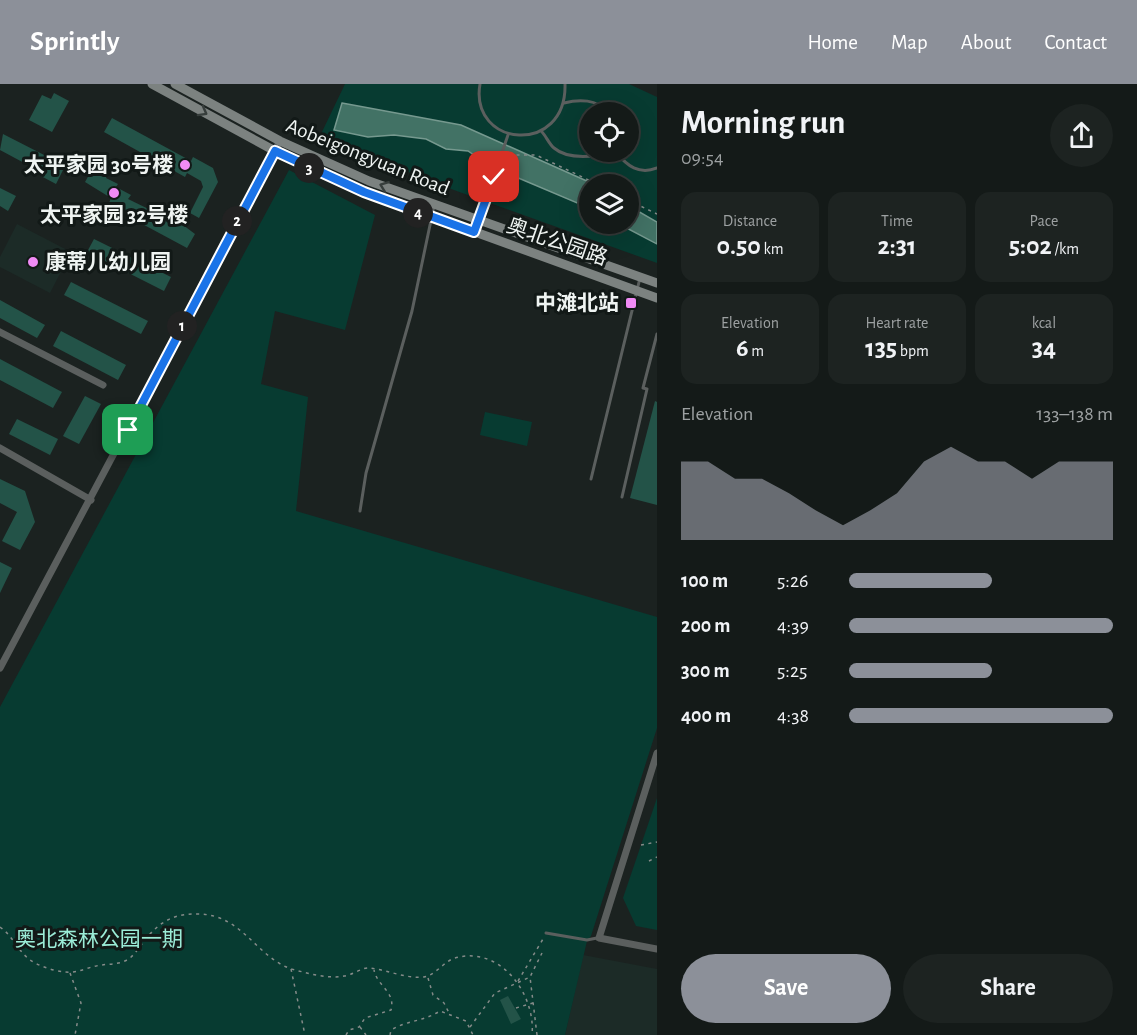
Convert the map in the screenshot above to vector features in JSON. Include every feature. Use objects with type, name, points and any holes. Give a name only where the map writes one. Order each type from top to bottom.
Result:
[{"type":"main road","name":"奥北公园路","points":[[152,84],[275,151],[364,192],[657,298]]},
{"type":"main road","name":"Aobeigongyuan Road","points":[[175,84],[280,141],[369,181],[657,283]]},
{"type":"street","points":[[0,668],[280,141]]},
{"type":"street","points":[[0,332],[103,385]]},
{"type":"street","points":[[0,448],[91,500]]},
{"type":"street","points":[[657,753],[599,938],[657,950]]},
{"type":"lane","points":[[480,84],[478,94],[481,107],[492,124],[509,134],[526,137],[542,131],[564,103],[565,84]]},
{"type":"lane","points":[[564,103],[575,100],[593,102]]},
{"type":"lane","points":[[542,131],[554,148],[579,155]]},
{"type":"lane","points":[[474,232],[509,134]]},
{"type":"lane","points":[[624,162],[627,166],[647,172],[657,168]]},
{"type":"lane","points":[[360,511],[366,473],[404,343],[434,204]]},
{"type":"lane","points":[[591,479],[640,276]]},
{"type":"lane","points":[[622,497],[647,389],[643,388],[657,334]]},
{"type":"lane","points":[[546,933],[587,940],[599,938]]},
{"type":"path","points":[[509,155],[536,155],[579,175]]},
{"type":"path","points":[[639,205],[657,214]]},
{"type":"path","points":[[641,844],[657,842]]},
{"type":"path","points":[[649,861],[657,857]]},
{"type":"path","points":[[0,927],[10,934],[19,950],[32,961],[70,972],[120,964],[132,956],[150,934],[166,920],[185,914],[204,914],[229,922],[249,934],[271,958],[291,969],[330,977],[346,976],[368,968],[415,977],[427,976],[454,958],[477,956],[495,961],[518,982],[529,1004],[532,1035]]},
{"type":"path","points":[[518,982],[546,933]]},
{"type":"path","points":[[537,1035],[530,977],[542,953]]},
{"type":"path","points":[[291,969],[292,984],[305,1035]]},
{"type":"path","points":[[346,1035],[349,1030],[359,1027],[365,1018],[387,1013],[392,1006],[388,992],[378,981],[374,969]]},
{"type":"path","points":[[70,972],[81,1003],[75,1035]]},
{"type":"path","points":[[427,976],[433,995],[444,1003],[450,1014]]},
{"type":"path","points":[[469,1028],[495,993],[530,977]]},
{"type":"path","points":[[516,1008],[534,1002]]},
{"type":"path","points":[[390,1035],[391,1030],[403,1023],[424,1021],[440,1011],[466,1021],[473,1035]]},
{"type":"path","points":[[359,1027],[366,1035]]},
{"type":"shaded area","points":[[342,103],[461,125],[579,178],[579,204],[490,166],[468,151],[446,149],[426,139],[394,135],[368,137],[334,130]]},
{"type":"shaded area","points":[[639,212],[657,222],[657,244],[638,234]]},
{"type":"shaded area","name":"康蒂儿幼儿园","points":[[17,224],[71,252],[50,293],[0,267],[0,257]]},
{"type":"shaded area","points":[[583,955],[657,969],[657,1035],[565,1035]]},
{"type":"green space","points":[[345,84],[629,84],[657,97],[657,263],[429,181],[321,134]]},
{"type":"green space","name":"奥北森林公园一期","points":[[289,170],[375,215],[345,330],[275,311],[261,384],[308,397],[296,511],[657,617],[657,728],[591,936],[587,941],[565,1035],[0,1035],[0,707]]},
{"type":"green space","points":[[485,412],[532,422],[527,446],[480,435]]},
{"type":"green space","points":[[657,798],[657,930],[636,926],[623,898]]},
{"type":"building","points":[[54,93],[69,101],[52,132],[29,120],[42,95],[51,99]]},
{"type":"building","name":"太平家园 30号楼","points":[[112,118],[191,161],[193,157],[213,168],[218,182],[199,218],[190,213],[203,187],[201,181],[187,173],[185,177],[104,132]]},
{"type":"building","points":[[3,134],[50,158],[48,162],[63,170],[56,184],[39,175],[41,172],[0,150]]},
{"type":"building","points":[[94,166],[108,173],[106,178],[118,184],[116,187],[131,195],[128,199],[167,218],[166,221],[177,226],[179,222],[195,234],[187,248],[120,212],[122,209],[109,203],[111,198],[85,182]]},
{"type":"building","points":[[0,188],[16,196],[8,211],[0,206]]},
{"type":"building","points":[[94,239],[171,277],[164,291],[87,252]]},
{"type":"building","points":[[71,282],[148,321],[141,334],[64,295]]},
{"type":"building","points":[[0,300],[45,325],[37,338],[0,318]]},
{"type":"building","points":[[61,331],[126,365],[118,380],[53,346]]},
{"type":"building","points":[[0,359],[62,392],[53,408],[0,380]]},
{"type":"building","points":[[85,396],[101,404],[79,444],[63,436]]},
{"type":"building","points":[[655,401],[657,402],[657,505],[630,498]]},
{"type":"building","points":[[17,419],[58,439],[50,455],[9,434]]},
{"type":"building","points":[[0,479],[25,491],[35,522],[20,550],[2,541],[17,512],[0,503]]},
{"type":"building","points":[[0,562],[12,568],[0,593]]},
{"type":"building","points":[[508,996],[521,1019],[511,1024],[500,1000]]},
{"type":"place","name":"太平家园 30号楼","points":[[185,165]]},
{"type":"place","name":"太平家园 32号楼","points":[[114,193]]},
{"type":"place","name":"康蒂儿幼儿园","points":[[33,262]]},
{"type":"place","name":"中滩北站","points":[[631,303]]},
{"type":"route","points":[[128,430],[275,151],[364,192],[474,232],[494,177]]}]
